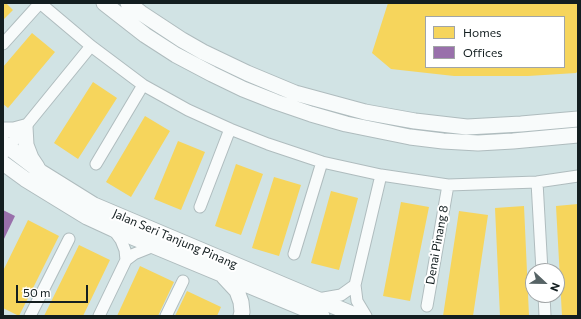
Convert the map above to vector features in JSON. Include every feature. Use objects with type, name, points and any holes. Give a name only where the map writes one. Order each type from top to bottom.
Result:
[{"type":"street","points":[[3,44],[40,3],[91,46],[143,85],[188,110],[230,129],[268,144],[322,162],[381,175],[448,185],[537,182],[578,176]]},
{"type":"street","points":[[104,3],[145,35],[212,74],[243,89],[276,102],[346,124],[410,138],[443,141],[513,141],[578,135]]},
{"type":"street","points":[[128,3],[182,40],[247,73],[295,93],[365,112],[415,121],[467,127],[578,119]]},
{"type":"street","points":[[5,148],[25,127],[91,46]]},
{"type":"street","points":[[96,164],[143,85]]},
{"type":"street","points":[[3,130],[14,130],[25,127]]},
{"type":"street","points":[[25,127],[25,141],[28,152],[41,172]]},
{"type":"street","points":[[200,207],[230,129]]},
{"type":"street","name":"Jalan Seri Tanjung Pinang","points":[[5,148],[94,205],[357,316]]},
{"type":"street","points":[[294,254],[322,162]]},
{"type":"street","name":"Jalan Seri Tanjung Pinang","points":[[3,163],[75,210],[113,229],[322,316]]},
{"type":"street","points":[[3,173],[25,178]]},
{"type":"street","points":[[366,316],[357,301],[355,285],[381,175]]},
{"type":"street","points":[[537,182],[542,263]]},
{"type":"street","name":"Denai Pinang 8","points":[[427,306],[448,185]]},
{"type":"street","points":[[113,229],[121,240],[125,250],[126,260]]},
{"type":"street","points":[[30,316],[69,239]]},
{"type":"street","points":[[99,316],[126,260],[134,254],[154,246]]},
{"type":"street","points":[[220,273],[237,291],[241,302],[242,316]]},
{"type":"street","points":[[166,316],[183,281]]},
{"type":"street","points":[[318,299],[341,294],[355,285]]},
{"type":"street","points":[[242,316],[256,288]]},
{"type":"street","points":[[544,303],[545,316]]},
{"type":"building: Homes","points":[[3,3],[6,3],[13,10],[3,20]]},
{"type":"building: Homes","points":[[388,3],[578,3],[578,71],[576,73],[528,76],[454,76],[391,69],[372,53]]},
{"type":"building: Homes","points":[[32,33],[55,52],[8,108],[3,104],[3,67]]},
{"type":"building: Homes","points":[[93,82],[117,98],[78,159],[54,143]]},
{"type":"building: Homes","points":[[145,116],[170,131],[131,197],[106,182]]},
{"type":"building: Homes","points":[[178,141],[205,152],[181,210],[154,199]]},
{"type":"building: Homes","points":[[236,164],[263,174],[241,235],[215,226]]},
{"type":"building: Homes","points":[[274,177],[301,185],[279,256],[252,248]]},
{"type":"building: Homes","points":[[331,191],[358,198],[339,270],[311,263]]},
{"type":"building: Homes","points":[[401,202],[429,207],[410,301],[383,296]]},
{"type":"building: Homes","points":[[578,204],[578,316],[562,316],[561,303],[565,303],[565,263],[559,263],[556,206]]},
{"type":"building: Homes","points":[[524,206],[527,263],[525,263],[525,303],[528,303],[529,316],[500,316],[495,208]]},
{"type":"building: Homes","points":[[459,211],[488,215],[473,316],[443,316]]},
{"type":"building: Homes","points":[[28,220],[59,236],[19,316],[3,308],[3,271]]},
{"type":"building: Homes","points":[[79,245],[110,260],[83,316],[44,316]]},
{"type":"building: Homes","points":[[140,266],[174,282],[158,316],[117,316]]},
{"type":"building: Homes","points":[[187,291],[221,307],[217,316],[175,316]]},
{"type":"building: Offices","points":[[3,210],[15,216],[3,241]]}]
